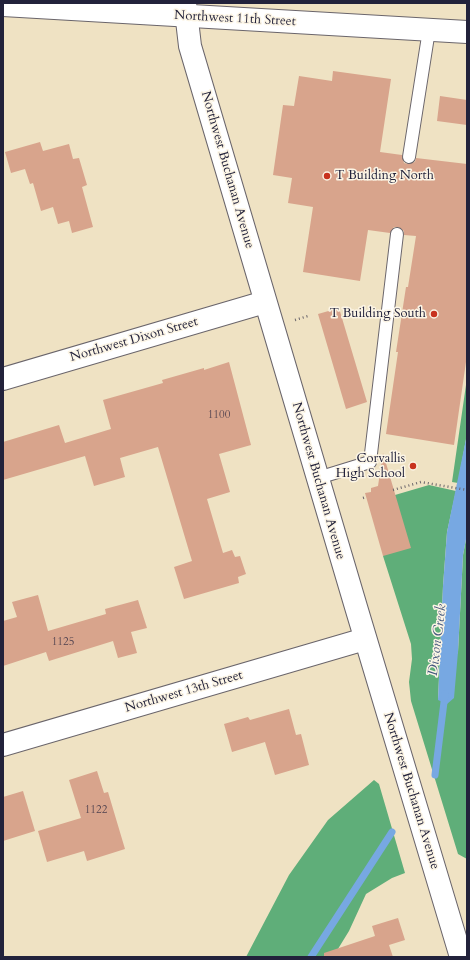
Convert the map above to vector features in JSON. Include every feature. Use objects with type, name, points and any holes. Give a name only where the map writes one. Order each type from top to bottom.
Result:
[{"type":"street","name":"Northwest 11th Street","points":[[3,5],[186,10],[467,32]]},
{"type":"street","name":"Northwest Buchanan Avenue","points":[[186,10],[189,42],[365,639],[461,957]]},
{"type":"street","name":"Northwest Dixon Street","points":[[3,379],[266,302]]},
{"type":"street","name":"Northwest 13th Street","points":[[3,745],[365,639]]},
{"type":"lane","points":[[410,157],[429,30]]},
{"type":"lane","points":[[318,478],[370,462],[398,234]]},
{"type":"path","points":[[393,490],[421,482],[467,490]]},
{"type":"green space","points":[[467,378],[467,434],[458,483],[452,482]]},
{"type":"green space","points":[[429,485],[456,491],[447,532],[438,700],[458,652],[463,555],[467,534],[467,859],[458,854],[411,701],[409,682],[412,659],[411,644],[383,556],[395,495]]},
{"type":"green space","points":[[374,780],[379,784],[405,873],[392,878],[366,894],[349,931],[333,957],[246,957],[289,875],[328,820]]},
{"type":"water","points":[[467,434],[467,534],[463,555],[454,698],[447,704],[438,700],[447,532]]},
{"type":"building","points":[[333,71],[391,79],[380,152],[402,155],[404,163],[408,164],[415,162],[416,158],[467,164],[467,355],[454,445],[386,434],[398,352],[396,352],[416,236],[404,235],[404,231],[398,227],[394,227],[390,233],[368,230],[360,281],[303,272],[313,207],[288,203],[292,178],[273,175],[283,105],[294,106],[299,76],[332,81]]},
{"type":"building","points":[[440,96],[467,100],[467,125],[437,121]]},
{"type":"building","points":[[40,142],[43,151],[69,144],[73,159],[79,158],[87,185],[82,187],[93,227],[72,233],[69,221],[58,224],[53,207],[41,211],[33,183],[30,184],[25,169],[11,173],[5,152]]},
{"type":"building","points":[[339,308],[367,402],[346,409],[318,314]]},
{"type":"building","points":[[229,362],[251,445],[219,454],[230,492],[207,499],[223,553],[232,550],[235,557],[240,556],[246,574],[238,577],[239,583],[184,599],[174,567],[192,561],[158,447],[120,458],[125,477],[94,486],[85,456],[3,480],[3,442],[59,425],[65,443],[111,429],[103,400],[163,383],[162,380],[204,368],[204,370]]},
{"type":"building","points":[[383,453],[411,548],[383,556],[365,493],[371,492],[371,488],[378,486]]},
{"type":"building","points":[[38,595],[48,631],[106,614],[105,609],[138,600],[147,628],[131,632],[137,653],[118,658],[113,641],[49,661],[46,652],[3,666],[3,621],[17,617],[12,602]]},
{"type":"building","points":[[289,709],[296,735],[301,734],[309,765],[275,775],[265,742],[232,752],[224,724],[248,717],[250,720]]},
{"type":"building","points":[[97,771],[104,793],[108,792],[125,849],[87,861],[84,851],[47,862],[38,831],[81,818],[69,780]]},
{"type":"building","points":[[23,791],[35,831],[3,841],[3,797]]},
{"type":"building","points":[[398,918],[405,940],[389,945],[393,957],[324,957],[324,953],[375,936],[372,926]]},
{"type":"waterway","name":"Dixon Creek","points":[[435,775],[445,694]]},
{"type":"waterway","name":"Dixon Creek","points":[[311,957],[392,832]]},
{"type":"place","name":"T Building North","points":[[327,176]]},
{"type":"place","name":"T Building South","points":[[434,314]]},
{"type":"place","name":"Corvallis High School","points":[[413,466]]}]
